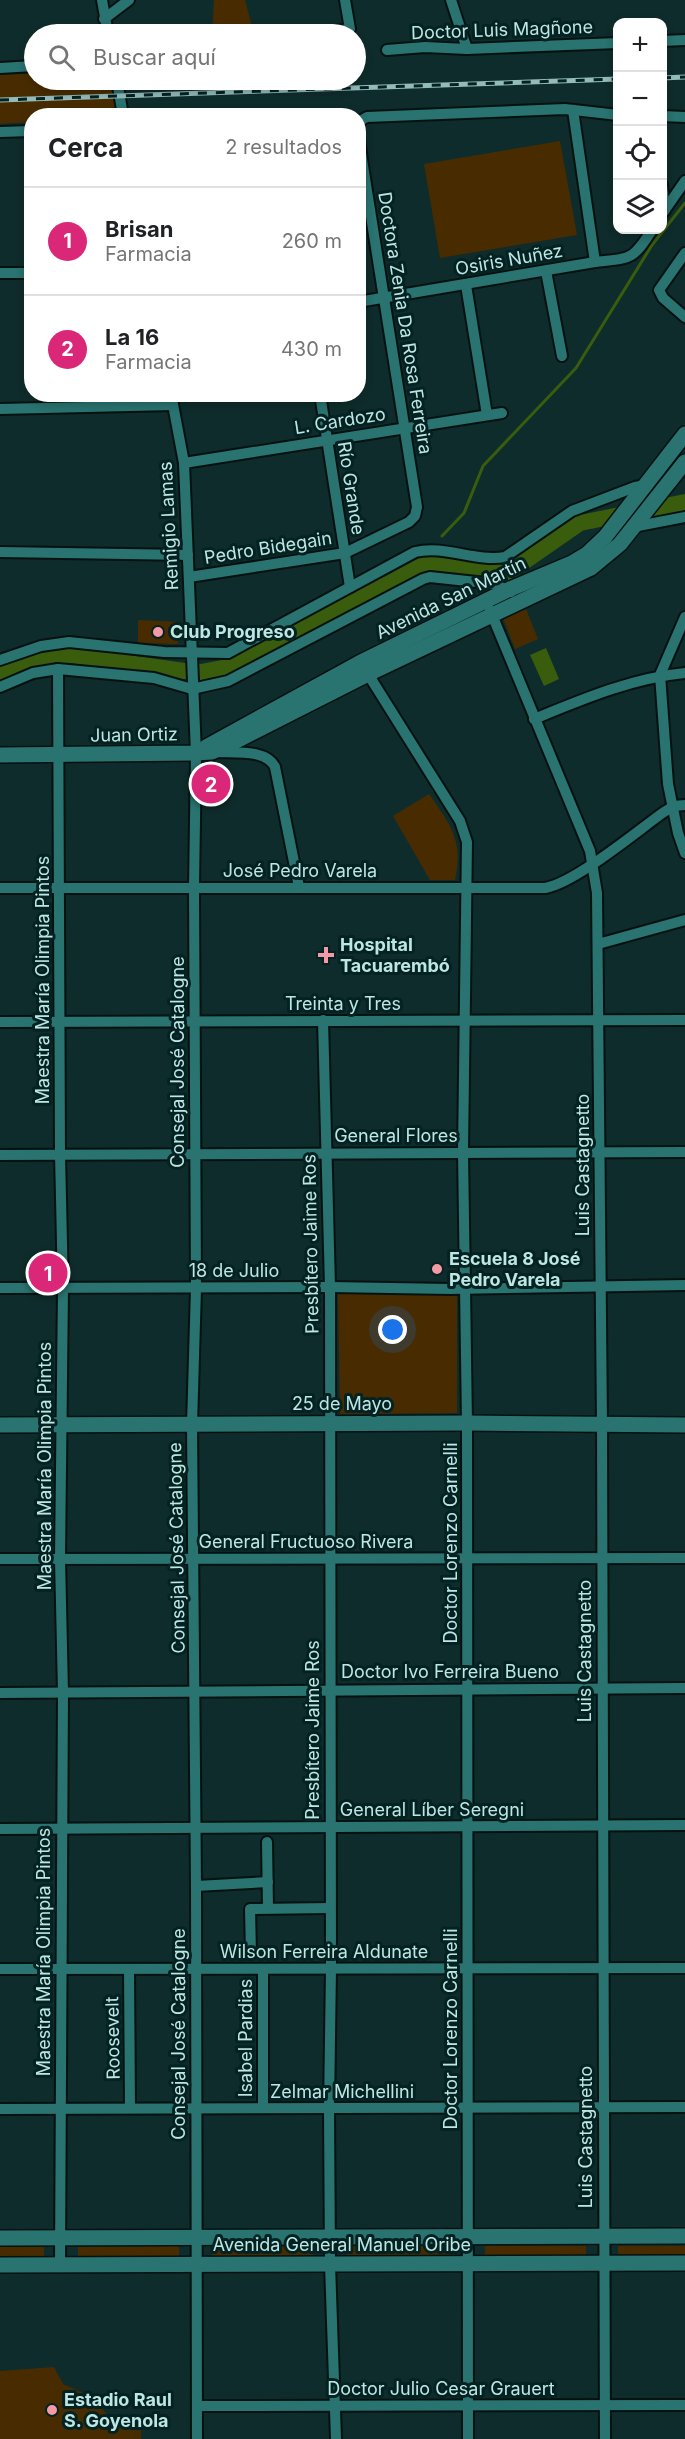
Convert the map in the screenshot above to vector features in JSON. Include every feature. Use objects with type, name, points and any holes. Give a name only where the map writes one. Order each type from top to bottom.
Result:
[{"type":"street","points":[[102,0],[104,24]]},
{"type":"street","points":[[109,24],[129,0]]},
{"type":"street","points":[[345,0],[349,24]]},
{"type":"street","points":[[455,1],[467,49]]},
{"type":"street","points":[[667,41],[685,40]]},
{"type":"street","name":"Doctor Luis Magñone","points":[[387,50],[425,47],[467,49],[613,43]]},
{"type":"street","points":[[0,68],[24,67]]},
{"type":"street","points":[[119,90],[122,108]]},
{"type":"street","points":[[366,118],[565,109],[613,114]]},
{"type":"street","points":[[573,110],[595,262]]},
{"type":"street","points":[[667,116],[685,117]]},
{"type":"street","points":[[0,132],[24,130]]},
{"type":"street","points":[[667,207],[685,180]]},
{"type":"street","name":"Doctora Zenia Da Rosa Ferreira","points":[[366,184],[406,427],[417,507],[415,516]]},
{"type":"street","name":"Osiris Nuñez","points":[[366,301],[633,256],[649,234]]},
{"type":"street","points":[[685,253],[659,290],[663,298],[685,317]]},
{"type":"street","points":[[546,271],[562,356]]},
{"type":"street","points":[[0,273],[24,273]]},
{"type":"street","points":[[466,285],[487,415]]},
{"type":"street","points":[[0,409],[134,402]]},
{"type":"street","name":"Remigio Lamas","points":[[172,402],[184,463],[191,655]]},
{"type":"street","name":"Río Grande","points":[[321,402],[350,587]]},
{"type":"street","name":"L. Cardozo","points":[[184,463],[502,413]]},
{"type":"street","name":"Avenida San Martín","points":[[632,521],[644,487],[685,434]]},
{"type":"street","name":"Avenida San Martín","points":[[212,752],[368,674],[513,596],[591,568],[609,554],[632,521],[682,473]]},
{"type":"street","points":[[0,660],[40,646],[69,642],[191,655],[228,653],[415,552],[424,550],[495,558],[505,556],[572,511],[634,487],[644,487]]},
{"type":"street","name":"Pedro Bidegain","points":[[189,577],[345,553],[409,522],[415,516]]},
{"type":"street","points":[[632,521],[685,517]]},
{"type":"street","points":[[0,552],[188,555]]},
{"type":"street","points":[[0,687],[33,673],[58,669],[154,678],[192,686],[237,678],[430,577],[495,584],[513,596]]},
{"type":"street","name":"Avenida San Martín","points":[[196,753],[220,737],[361,662],[489,608]]},
{"type":"street","name":"Luis Castagnetto","points":[[489,608],[593,863],[597,893],[602,1424],[602,2107],[605,2439]]},
{"type":"street","points":[[685,617],[660,675],[668,783],[679,806],[678,833],[685,853]]},
{"type":"street","name":"Consejal José Catalogne","points":[[191,655],[196,753],[194,888],[196,1288],[192,1425],[197,2439]]},
{"type":"street","name":"Maestra María Olimpia Pintos","points":[[58,669],[60,1154],[63,1288],[60,1559],[63,1692],[60,2264]]},
{"type":"street","points":[[534,719],[602,691],[660,675],[685,673]]},
{"type":"street","name":"Doctor Lorenzo Carnelli","points":[[368,674],[465,831],[467,842],[463,1152],[467,1423],[468,2439]]},
{"type":"street","name":"Juan Ortiz","points":[[0,755],[212,752],[245,753],[267,757],[275,767],[299,887]]},
{"type":"street","name":"José Pedro Varela","points":[[0,888],[553,886],[593,863],[679,806]]},
{"type":"street","points":[[598,944],[685,920]]},
{"type":"street","name":"Presbítero Jaime Ros","points":[[323,1020],[330,1287],[331,1968],[329,2109],[330,2264],[336,2439]]},
{"type":"street","name":"Treinta y Tres","points":[[0,1022],[685,1020]]},
{"type":"street","name":"General Flores","points":[[0,1155],[685,1152]]},
{"type":"street","name":"18 de Julio","points":[[0,1288],[466,1288],[685,1285]]},
{"type":"street","name":"25 de Mayo","points":[[0,1425],[467,1423],[685,1425]]},
{"type":"street","name":"General Fructuoso Rivera","points":[[0,1559],[685,1558]]},
{"type":"street","name":"Doctor Ivo Ferreira Bueno","points":[[0,1692],[685,1688]]},
{"type":"street","name":"General Líber Seregni","points":[[0,1829],[685,1825]]},
{"type":"street","points":[[267,1842],[268,1908]]},
{"type":"street","points":[[196,1886],[268,1882]]},
{"type":"street","points":[[251,1954],[250,1909],[330,1908]]},
{"type":"street","name":"Wilson Ferreira Aldunate","points":[[0,1969],[602,1966],[685,1968]]},
{"type":"street","name":"Roosevelt","points":[[129,1969],[130,2108]]},
{"type":"street","name":"Isabel Pardias","points":[[263,1969],[263,2108]]},
{"type":"street","name":"Zelmar Michellini","points":[[0,2109],[685,2107]]},
{"type":"street","name":"Avenida General Manuel Oribe","points":[[0,2238],[685,2236]]},
{"type":"street","name":"Avenida General Manuel Oribe","points":[[0,2265],[685,2263]]},
{"type":"street","name":"Doctor Julio Cesar Grauert","points":[[197,2406],[685,2405]]},
{"type":"shaded area","points":[[214,0],[245,0],[251,24],[213,24]]},
{"type":"shaded area","points":[[24,74],[24,90],[113,90],[117,108],[24,108],[24,122],[0,124],[0,75]]},
{"type":"shaded area","points":[[560,141],[577,235],[440,258],[424,164]]},
{"type":"shaded area","points":[[526,609],[538,639],[515,649],[503,618]]},
{"type":"shaded area","name":"Club Progreso","points":[[138,620],[179,622],[178,644],[138,643]]},
{"type":"shaded area","points":[[546,648],[559,679],[544,686],[530,655]]},
{"type":"shaded area","points":[[429,794],[453,834],[458,854],[455,880],[430,880],[393,816]]},
{"type":"shaded area","points":[[457,1293],[457,1413],[340,1414],[338,1294]]},
{"type":"shaded area","points":[[179,2246],[179,2256],[78,2256],[78,2247]]},
{"type":"shaded area","points":[[347,2246],[450,2246],[450,2255],[347,2255]]},
{"type":"shaded area","points":[[485,2246],[586,2246],[586,2255],[485,2256]]},
{"type":"shaded area","points":[[618,2246],[685,2246],[685,2255],[618,2255]]},
{"type":"shaded area","points":[[0,2247],[44,2247],[44,2256],[0,2256]]},
{"type":"shaded area","points":[[212,2247],[313,2247],[313,2256],[212,2256]]},
{"type":"shaded area","name":"Estadio Raul S. Goyenola","points":[[54,2367],[63,2384],[90,2396],[117,2425],[141,2430],[141,2439],[0,2439],[0,2371]]},
{"type":"waterway","points":[[442,536],[464,513],[483,466],[576,368],[652,245],[685,203]]},
{"type":"waterway","points":[[0,675],[27,664],[71,655],[184,671],[201,672],[232,666],[425,564],[506,573],[580,523],[685,502]]},
{"type":"railway","points":[[667,78],[685,77]]},
{"type":"railway","points":[[366,88],[613,79]]},
{"type":"railway","points":[[0,100],[294,90]]},
{"type":"place","name":"Club Progreso","points":[[158,632]]},
{"type":"place","name":"La 16","points":[[211,784]]},
{"type":"place","name":"Hospital Tacuarembó","points":[[326,955]]},
{"type":"place","name":"Escuela 8 José Pedro Varela","points":[[437,1269]]},
{"type":"place","name":"Brisan","points":[[48,1273]]},
{"type":"place","name":"Estadio Raul S. Goyenola","points":[[52,2410]]}]
